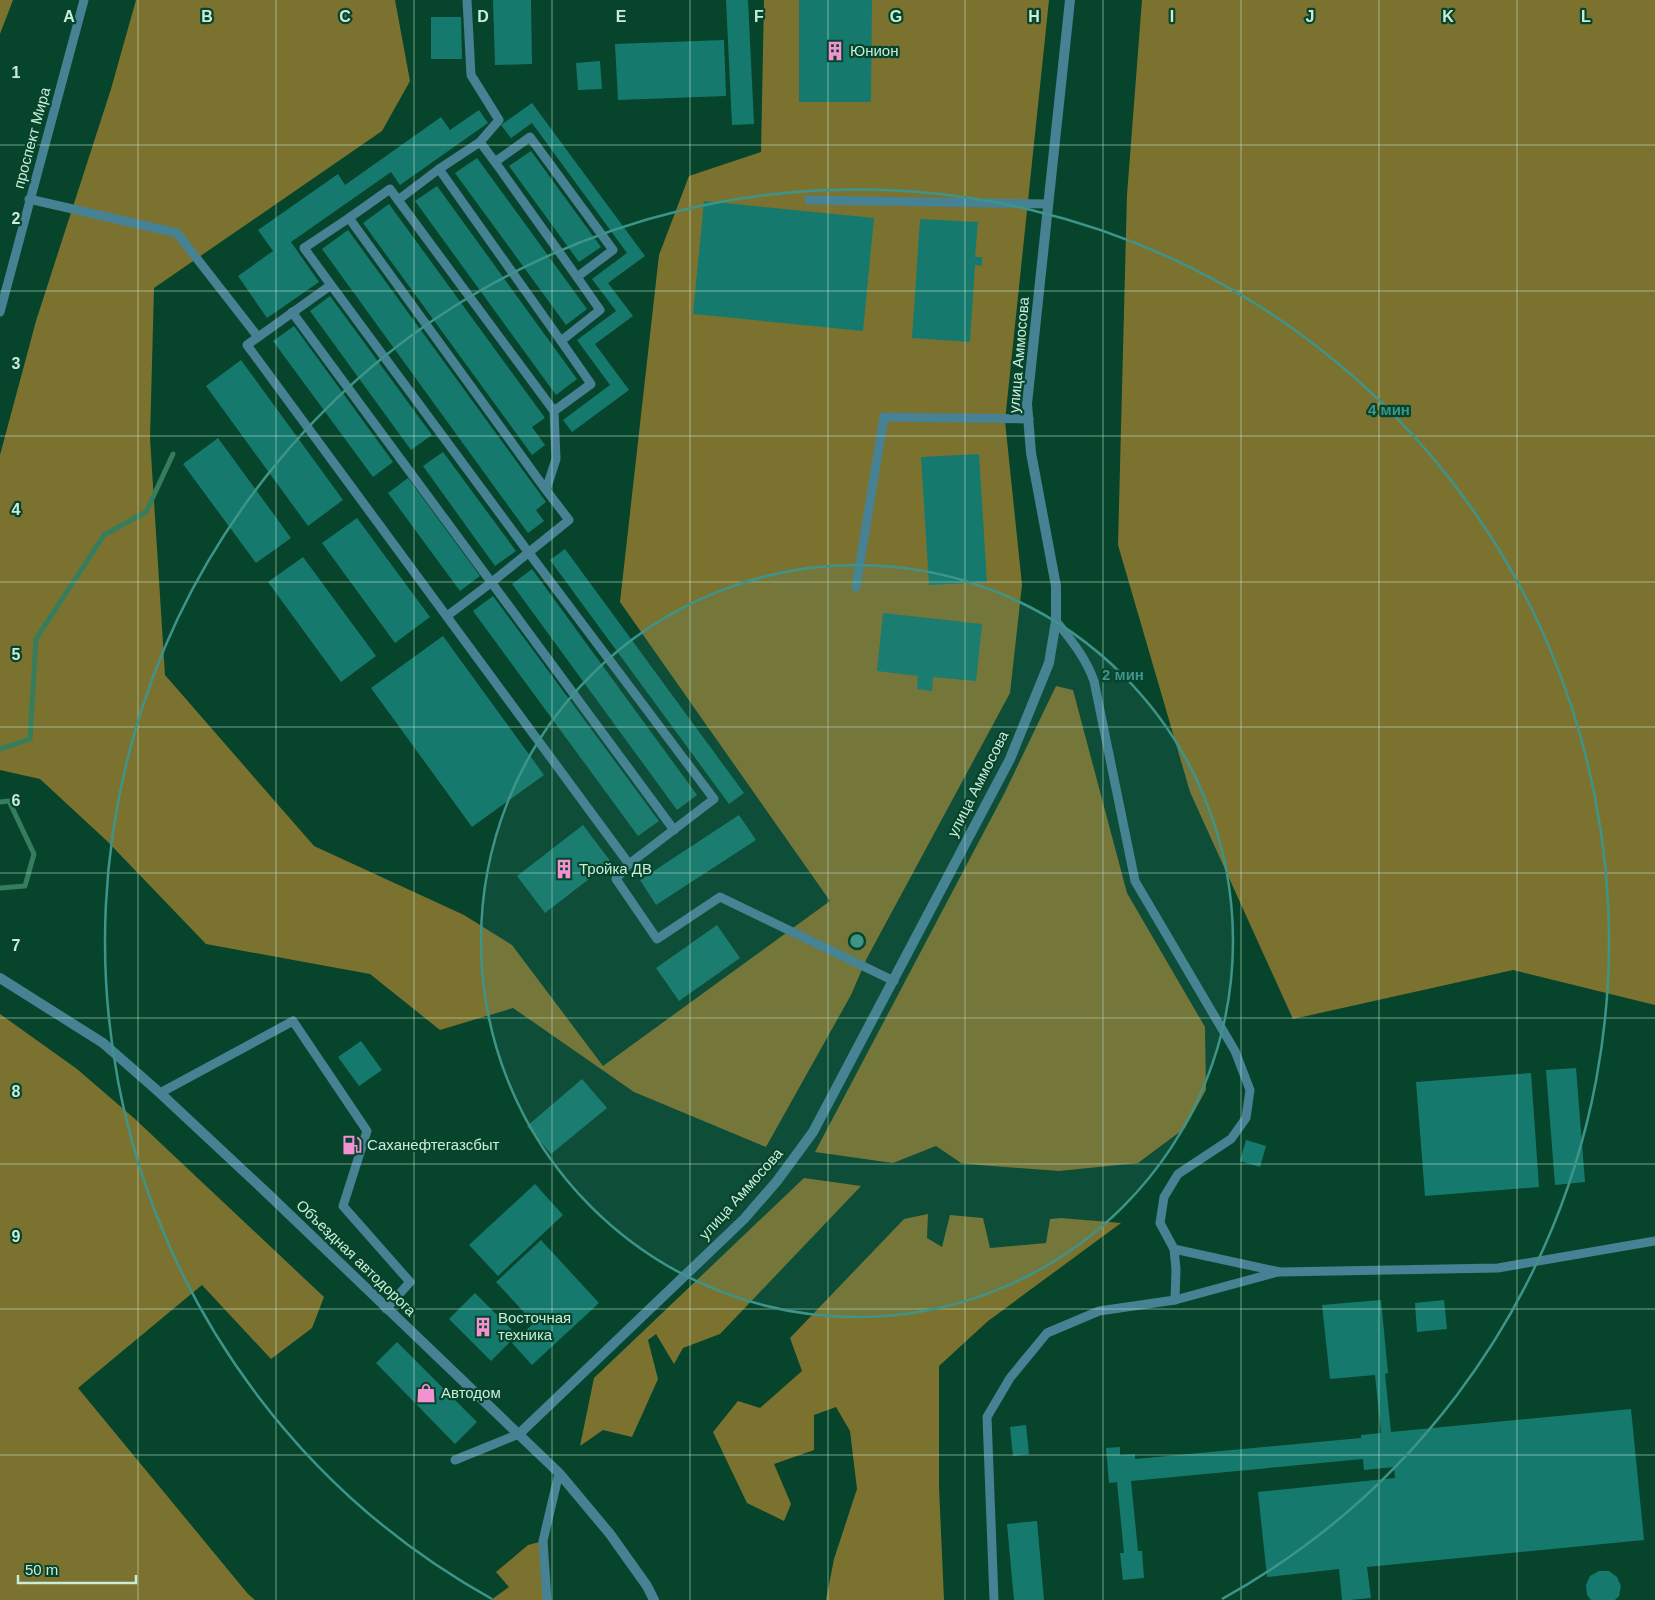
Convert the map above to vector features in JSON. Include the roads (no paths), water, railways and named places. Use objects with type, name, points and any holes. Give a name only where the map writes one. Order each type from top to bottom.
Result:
[{"type":"street","name":"улица Аммосова","points":[[519,1434],[744,1218],[778,1181],[813,1132],[1010,759],[1049,663],[1056,621],[1056,586],[1031,453],[1027,404],[1070,0]]},
{"type":"street","name":"Объездная автодорога","points":[[0,978],[102,1043],[160,1093],[267,1193],[558,1473],[610,1534],[647,1586],[654,1600]]},
{"type":"lane","name":"проспект Мира","points":[[0,312],[84,0]]},
{"type":"lane","points":[[398,200],[438,169],[480,142],[499,120],[471,75],[467,0]]},
{"type":"lane","points":[[495,162],[530,137],[613,250],[577,277]]},
{"type":"lane","points":[[480,142],[600,310],[561,340]]},
{"type":"lane","points":[[438,169],[591,384],[554,411]]},
{"type":"lane","points":[[546,490],[556,458],[554,411],[390,189],[304,248],[529,553],[714,799],[629,864],[616,879],[658,939],[720,897],[894,981]]},
{"type":"lane","points":[[29,199],[177,233],[258,337]]},
{"type":"lane","points":[[809,200],[1048,204]]},
{"type":"lane","points":[[349,218],[569,520],[447,616]]},
{"type":"lane","points":[[331,285],[247,344],[629,864]]},
{"type":"lane","points":[[292,312],[674,830]]},
{"type":"lane","points":[[856,586],[884,417],[1029,420]]},
{"type":"lane","points":[[1056,621],[1077,648],[1094,681],[1135,881],[1236,1051],[1250,1090],[1246,1118],[1231,1139],[1178,1174],[1164,1197],[1160,1223],[1174,1249],[1176,1269],[1175,1300]]},
{"type":"lane","points":[[160,1093],[293,1021],[367,1131],[343,1206],[410,1282],[386,1308]]},
{"type":"lane","points":[[1174,1249],[1280,1272],[1498,1268],[1655,1241]]},
{"type":"lane","points":[[994,1600],[987,1417],[1010,1378],[1048,1333],[1099,1311],[1175,1300],[1280,1272]]},
{"type":"lane","points":[[454,1460],[519,1434]]},
{"type":"lane","points":[[547,1600],[543,1541],[558,1473]]},
{"type":"waterway","points":[[0,749],[30,739],[36,639],[104,535],[146,512],[173,454]]},
{"type":"waterway","points":[[0,802],[9,801],[34,854],[25,886],[0,888]]},
{"type":"place","name":"Юнион","points":[[835,51]]},
{"type":"place","name":"Тройка ДВ","points":[[564,869]]},
{"type":"place","name":"Саханефтегазсбыт","points":[[352,1145]]},
{"type":"place","name":"Восточная техника","points":[[483,1327]]},
{"type":"place","name":"Автодом","points":[[426,1393]]}]
